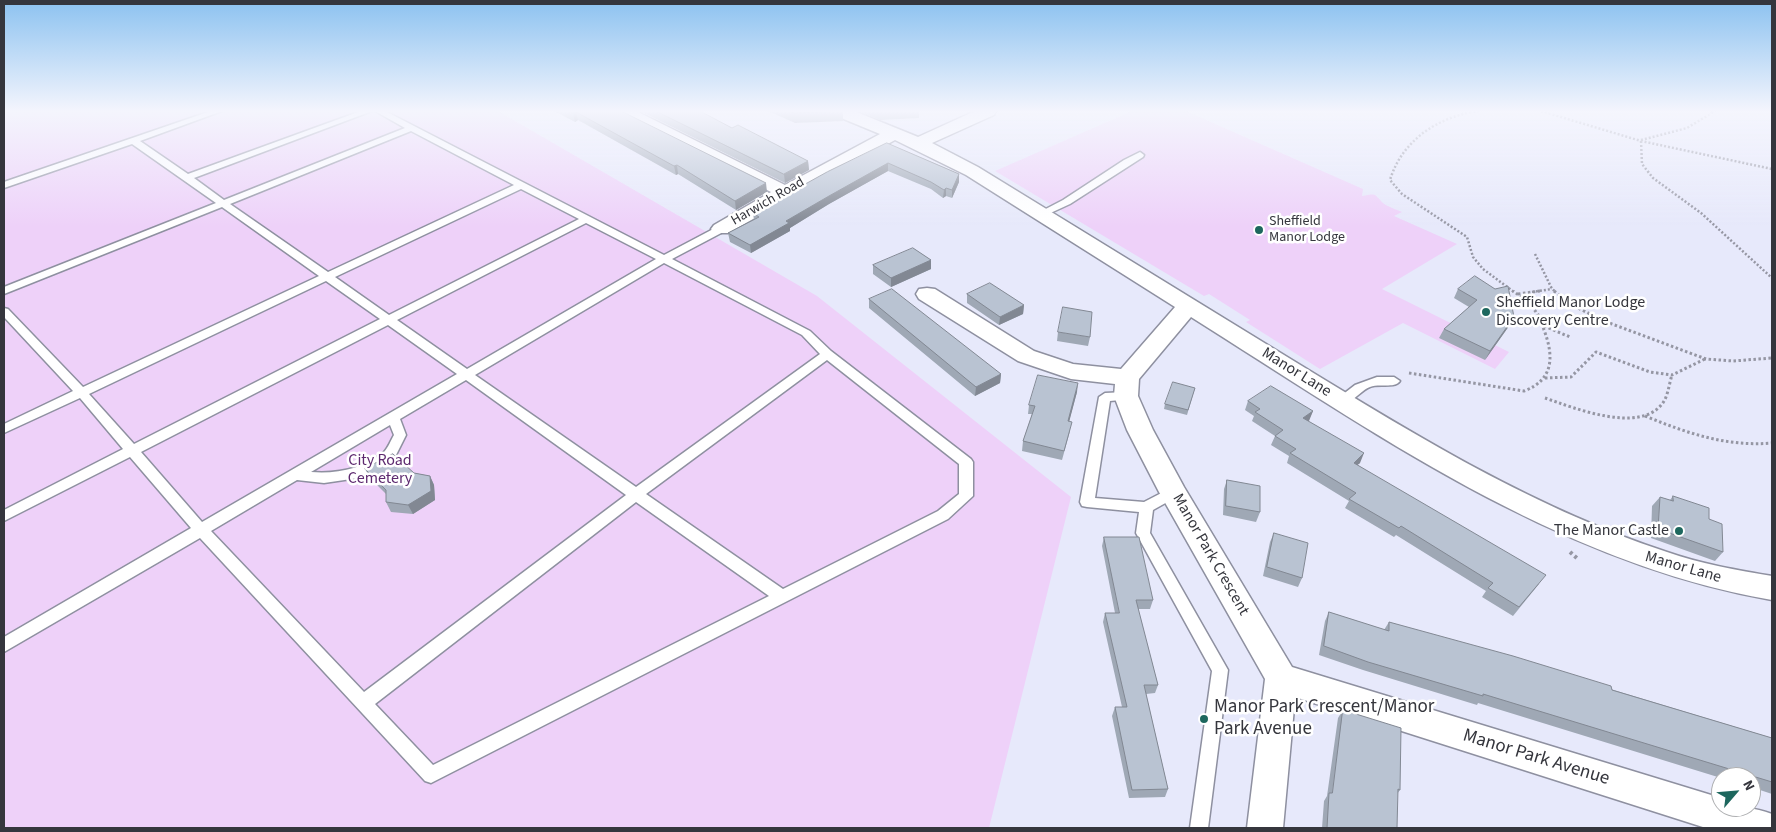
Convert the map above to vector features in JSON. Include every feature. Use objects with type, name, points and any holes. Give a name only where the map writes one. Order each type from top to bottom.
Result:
[{"type":"street","points":[[701,150],[785,192]]},
{"type":"street","name":"Harwich Road","points":[[721,229],[863,150]]},
{"type":"street","name":"Manor Lane","points":[[931,150],[972,171],[1341,402],[1475,478],[1570,526],[1639,556],[1708,577],[1772,588]]},
{"type":"street","points":[[927,294],[1026,356],[1127,387],[1188,306]]},
{"type":"street","name":"Manor Park Crescent","points":[[1127,387],[1140,430],[1281,678]]},
{"type":"street","points":[[1265,828],[1281,678]]},
{"type":"street","name":"Manor Park Avenue","points":[[1281,678],[1762,828]]},
{"type":"lane","points":[[4,185],[105,150]]},
{"type":"lane","points":[[147,150],[466,375],[638,493],[782,597]]},
{"type":"lane","points":[[186,178],[263,150]]},
{"type":"lane","points":[[4,291],[358,150]]},
{"type":"lane","points":[[4,310],[81,392],[202,530],[431,775],[943,516],[966,496],[966,462],[827,354],[806,333],[454,150]]},
{"type":"lane","points":[[1041,214],[1058,208],[1120,165],[1140,155]]},
{"type":"lane","points":[[4,429],[522,185]]},
{"type":"lane","points":[[4,516],[586,219]]},
{"type":"lane","points":[[4,645],[664,259],[721,229]]},
{"type":"lane","points":[[363,703],[638,493],[827,354]]},
{"type":"lane","points":[[1341,402],[1361,385],[1379,380],[1394,382]]},
{"type":"lane","points":[[1127,387],[1105,397],[1087,502],[1146,506],[1174,492]]},
{"type":"lane","points":[[295,475],[324,478],[353,475],[390,454],[400,435],[393,418]]},
{"type":"lane","points":[[1146,506],[1143,533],[1220,670],[1199,828]]},
{"type":"path","points":[[1407,372],[1524,391],[1535,387],[1545,378],[1551,360],[1543,325],[1537,312],[1517,294],[1483,269],[1473,257],[1467,237],[1402,194],[1390,180],[1392,168],[1408,150]]},
{"type":"path","points":[[1641,150],[1642,164],[1653,178],[1701,213],[1772,278]]},
{"type":"path","points":[[1682,150],[1772,169]]},
{"type":"path","points":[[1535,254],[1552,289],[1572,305],[1604,321],[1706,359],[1733,361],[1772,358]]},
{"type":"path","points":[[1517,294],[1552,289]]},
{"type":"path","points":[[1543,325],[1570,337]]},
{"type":"path","points":[[1545,378],[1571,377],[1596,352],[1650,372],[1672,376],[1706,359]]},
{"type":"path","points":[[1545,398],[1596,414],[1628,418],[1645,416],[1662,405],[1672,376]]},
{"type":"path","points":[[1645,416],[1684,432],[1716,441],[1761,445],[1772,443]]},
{"type":"green space","name":"City Road Cemetery","points":[[4,150],[565,150],[817,296],[1071,497],[989,828],[4,828]]},
{"type":"green space","name":"Sheffield Manor Lodge","points":[[1043,150],[1274,150],[1363,189],[1362,196],[1375,195],[1385,204],[1402,212],[1394,216],[1457,244],[1382,289],[1509,352],[1495,369],[1403,323],[1320,369],[1246,322],[1250,320],[1209,294],[1204,296],[995,171]]},
{"type":"building","points":[[645,150],[699,150],[766,183],[735,201],[677,165],[674,166]]},
{"type":"building","points":[[735,150],[786,150],[808,161],[784,174]]},
{"type":"building","points":[[873,150],[903,150],[959,174],[952,190],[946,188],[944,190],[931,182],[888,163],[786,221],[789,223],[750,245],[728,233],[759,217],[753,213],[827,172]]},
{"type":"building","points":[[913,248],[931,260],[891,278],[873,265]]},
{"type":"building","points":[[1475,276],[1495,289],[1508,286],[1514,317],[1490,351],[1444,329],[1477,300],[1458,289]]},
{"type":"building","points":[[990,283],[1024,305],[1000,317],[967,294]]},
{"type":"building","points":[[892,289],[1001,374],[976,387],[869,299]]},
{"type":"building","points":[[1063,307],[1092,312],[1090,337],[1058,332]]},
{"type":"building","points":[[1038,375],[1078,383],[1068,421],[1072,422],[1064,451],[1023,441],[1035,406],[1029,405]]},
{"type":"building","points":[[1173,382],[1195,388],[1188,410],[1165,404]]},
{"type":"building","points":[[1271,386],[1313,411],[1303,418],[1364,453],[1354,463],[1546,575],[1519,607],[1488,588],[1493,583],[1401,526],[1399,528],[1349,499],[1356,493],[1290,453],[1296,449],[1275,436],[1283,430],[1255,412],[1260,409],[1248,401]]},
{"type":"building","points":[[393,454],[414,473],[430,476],[431,491],[408,505],[386,502],[386,490],[365,469]]},
{"type":"building","points":[[1227,480],[1260,486],[1260,512],[1226,506]]},
{"type":"building","points":[[1673,496],[1709,508],[1709,519],[1722,524],[1723,552],[1658,529],[1660,497],[1673,501]]},
{"type":"building","points":[[1274,533],[1308,543],[1302,578],[1267,567]]},
{"type":"building","points":[[1104,537],[1139,537],[1153,600],[1136,600],[1158,685],[1144,685],[1168,789],[1132,790],[1115,707],[1127,707],[1105,613],[1119,613]]},
{"type":"building","points":[[1329,612],[1389,631],[1389,622],[1513,656],[1611,686],[1612,690],[1772,738],[1772,782],[1761,779],[1761,767],[1723,767],[1483,694],[1483,696],[1368,662],[1324,646]]},
{"type":"building","points":[[1343,710],[1401,728],[1397,828],[1327,828],[1329,793],[1332,793]]},
{"type":"place","name":"Sheffield Manor Lodge","points":[[1259,230]]},
{"type":"place","name":"Sheffield Manor Lodge Discovery Centre","points":[[1486,312]]},
{"type":"place","name":"The Manor Castle","points":[[1679,531]]},
{"type":"place","name":"Manor Park Crescent/Manor Park Avenue","points":[[1204,719]]}]
